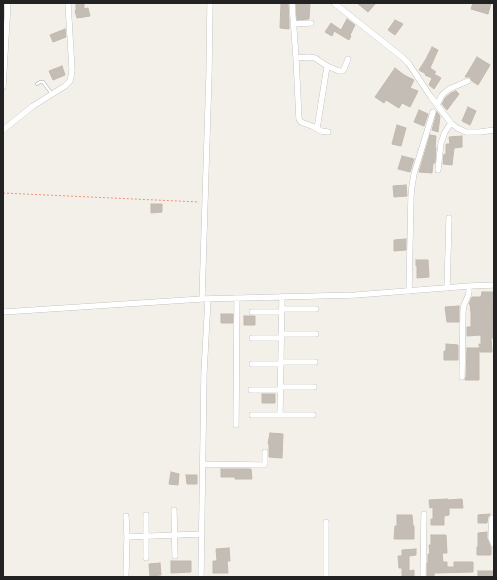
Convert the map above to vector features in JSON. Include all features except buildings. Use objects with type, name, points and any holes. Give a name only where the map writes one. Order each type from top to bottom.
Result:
[{"type":"street","points":[[3,87],[8,3]]},
{"type":"street","points":[[3,130],[33,106],[52,95],[70,81],[72,70],[68,3]]},
{"type":"street","points":[[201,577],[210,3]]},
{"type":"street","points":[[292,3],[299,119],[301,122],[321,131],[328,132]]},
{"type":"street","points":[[334,3],[409,64],[437,105],[451,123],[457,128],[466,132],[494,130]]},
{"type":"street","points":[[293,24],[311,23]]},
{"type":"street","points":[[296,58],[314,58],[339,71],[344,69],[348,59]]},
{"type":"street","points":[[317,128],[327,66]]},
{"type":"street","points":[[437,105],[442,95],[449,89],[468,81]]},
{"type":"street","points":[[409,291],[412,186],[414,174],[433,112]]},
{"type":"street","points":[[438,170],[441,143],[445,132],[451,123]]},
{"type":"street","points":[[447,288],[449,218]]},
{"type":"street","points":[[3,312],[205,299],[356,294],[494,285]]},
{"type":"street","points":[[462,377],[463,311],[469,292],[469,286]]},
{"type":"street","points":[[280,415],[282,296]]},
{"type":"street","points":[[236,425],[237,298]]},
{"type":"street","points":[[252,312],[316,309]]},
{"type":"street","points":[[252,338],[316,334]]},
{"type":"street","points":[[252,364],[315,362]]},
{"type":"street","points":[[251,390],[314,387]]},
{"type":"street","points":[[252,415],[313,415]]},
{"type":"street","points":[[203,464],[262,465],[265,463],[265,452]]},
{"type":"street","points":[[174,510],[175,556]]},
{"type":"street","points":[[423,577],[424,514]]},
{"type":"street","points":[[146,515],[146,558]]},
{"type":"street","points":[[126,516],[126,574]]},
{"type":"street","points":[[492,518],[491,538],[494,545]]},
{"type":"street","points":[[326,522],[326,577]]},
{"type":"street","points":[[127,537],[202,534]]},
{"type":"lane","points":[[37,84],[43,82],[52,95]]},
{"type":"path","points":[[3,193],[206,202]]}]
